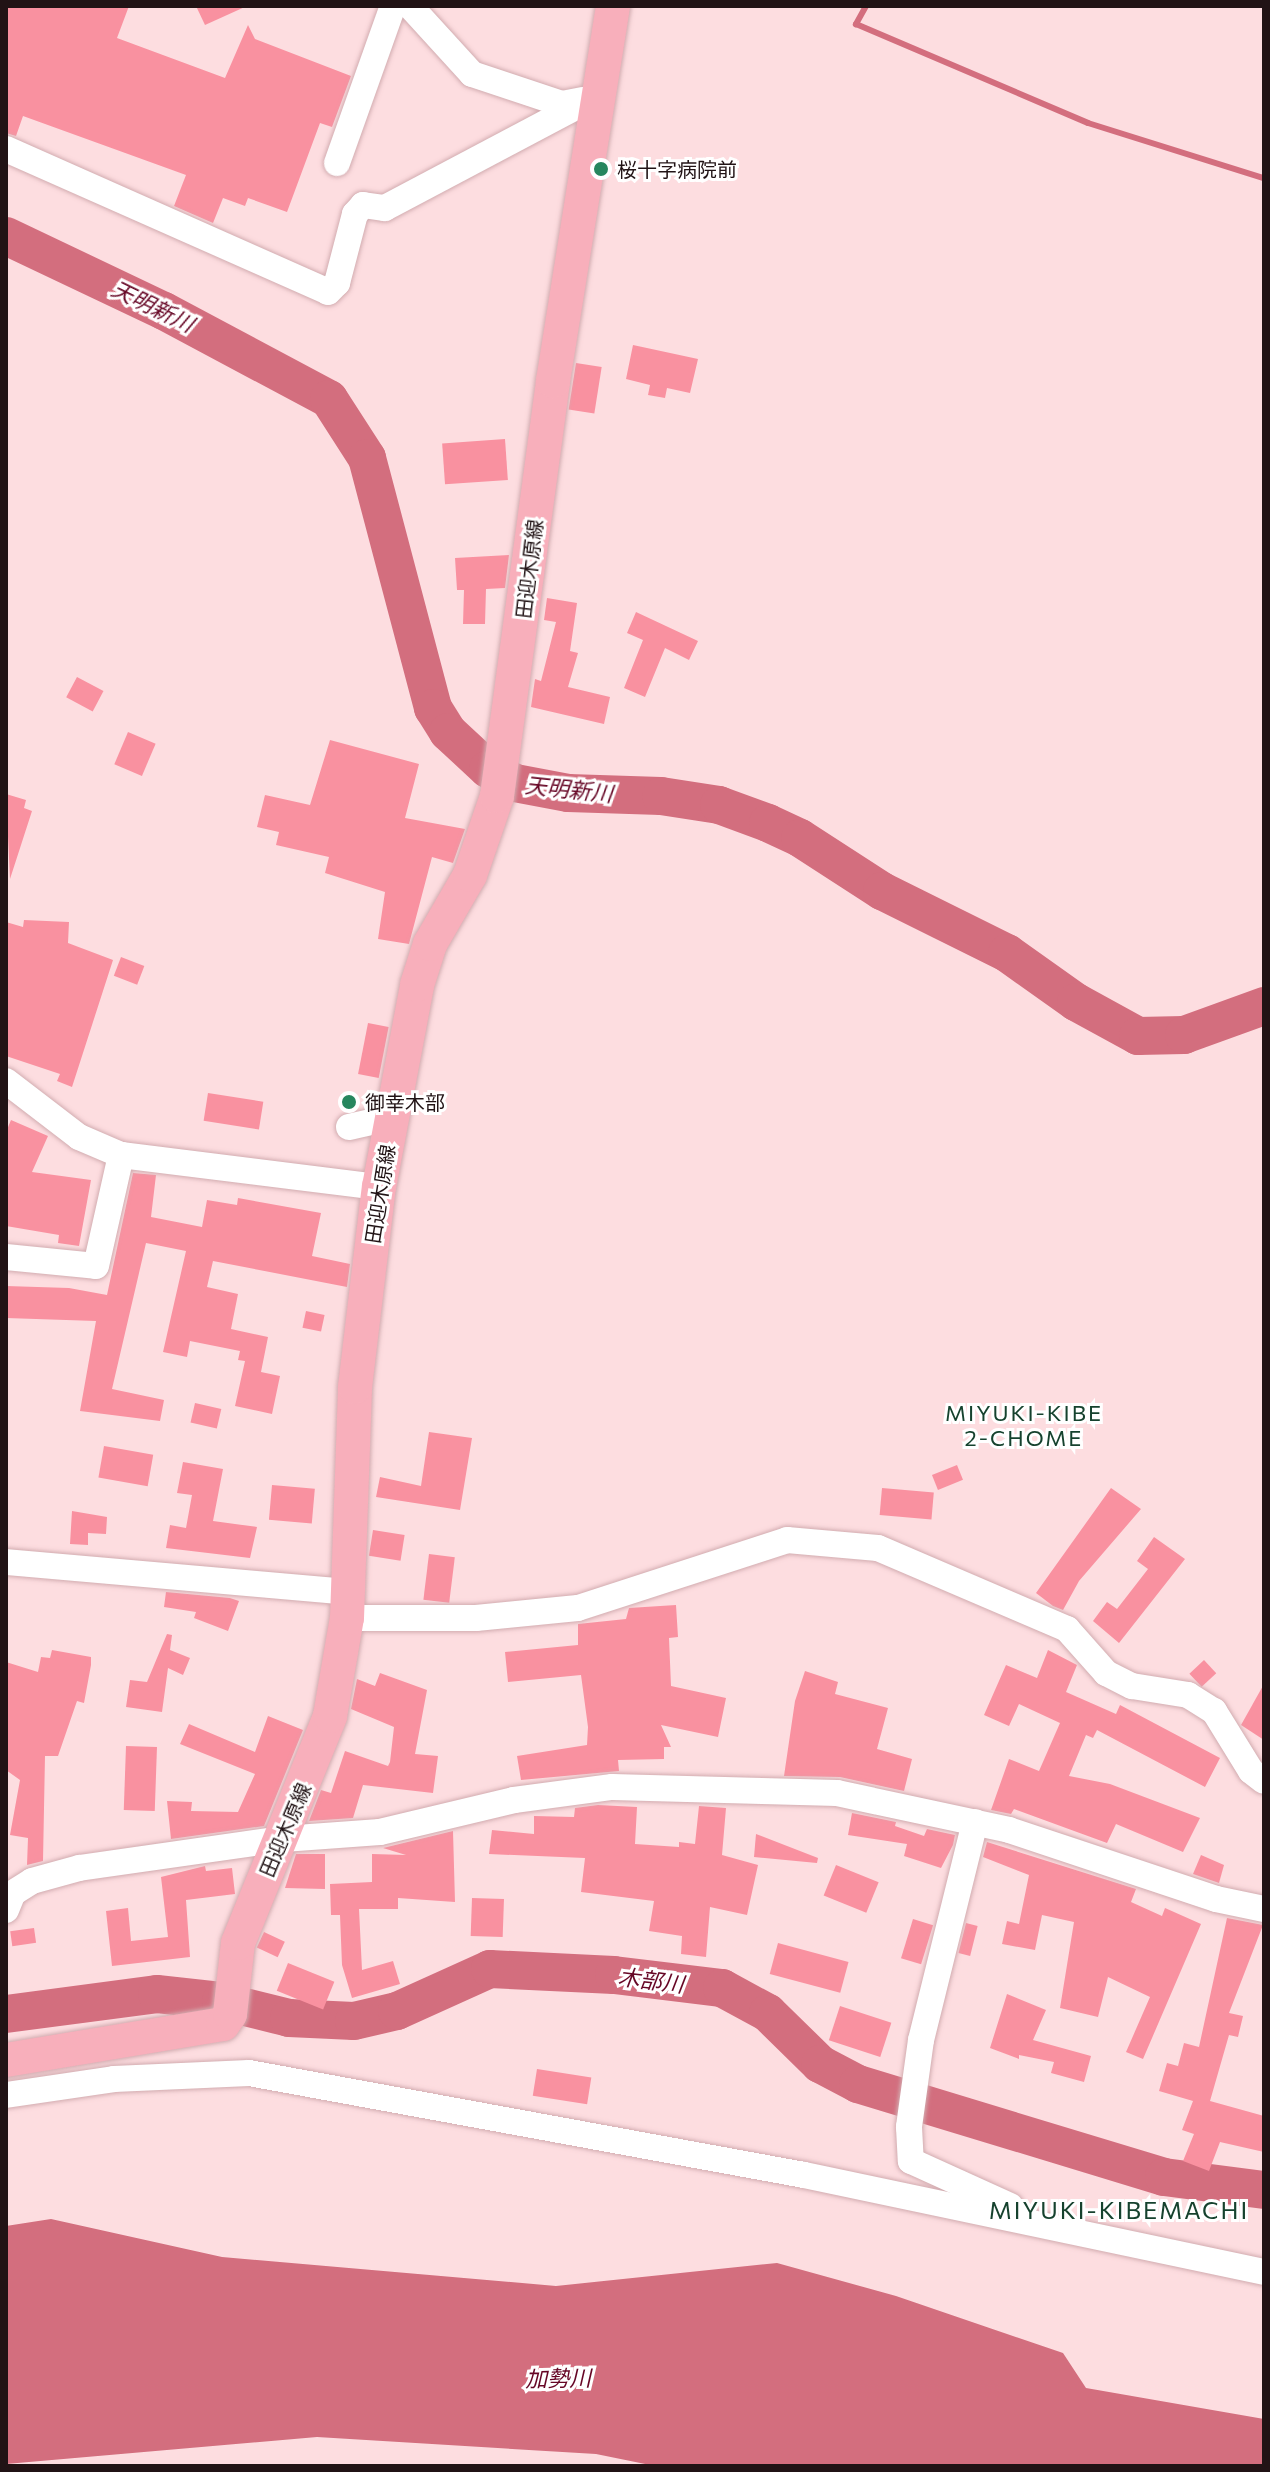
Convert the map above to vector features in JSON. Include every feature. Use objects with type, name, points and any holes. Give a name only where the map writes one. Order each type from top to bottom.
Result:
[{"type":"main road","name":"田迎木原線","points":[[6,2060],[223,2024],[230,2014],[238,1943],[283,1839],[330,1716],[348,1605],[355,1387],[379,1187],[430,944],[470,875],[497,796],[595,97],[613,6]]},
{"type":"street","points":[[337,163],[393,6]]},
{"type":"street","points":[[410,6],[482,80],[562,104],[595,97]]},
{"type":"street","points":[[6,149],[328,292],[337,283],[355,214],[363,205],[385,208],[595,97]]},
{"type":"street","points":[[6,1081],[79,1137],[121,1155],[379,1187]]},
{"type":"street","points":[[349,1127],[393,1117]]},
{"type":"street","points":[[6,1257],[96,1266],[121,1155]]},
{"type":"street","points":[[6,1562],[476,1618],[578,1608],[787,1540],[878,1548],[1067,1629],[1106,1673],[1132,1686],[1188,1695],[1214,1711],[1251,1771],[1264,1781]]},
{"type":"street","points":[[6,1910],[13,1893],[32,1881],[79,1868],[283,1839],[380,1832],[514,1800],[612,1787],[837,1793],[975,1822],[1216,1899],[1264,1909]]},
{"type":"street","points":[[975,1822],[920,2054],[910,2143],[911,2161],[1050,2224]]},
{"type":"street","points":[[6,2095],[191,2072],[249,2073],[1050,2224],[1264,2272]]},
{"type":"water","name":"加勢川","points":[[51,2219],[222,2257],[556,2286],[777,2263],[896,2296],[1063,2353],[1086,2388],[1264,2419],[1264,2466],[655,2466],[596,2454],[317,2437],[6,2464],[6,2226]]},
{"type":"building","points":[[6,6],[129,6],[117,38],[225,78],[248,25],[255,39],[351,76],[332,127],[320,123],[287,212],[248,198],[245,206],[223,198],[213,223],[174,206],[186,175],[23,116],[16,136],[6,133]]},
{"type":"building","points":[[196,6],[247,6],[205,25]]},
{"type":"building","points":[[633,345],[698,359],[690,393],[667,388],[665,398],[648,395],[650,385],[626,379]]},
{"type":"building","points":[[576,363],[602,367],[594,413],[569,409]]},
{"type":"building","points":[[505,439],[508,480],[445,484],[442,443]]},
{"type":"building","points":[[509,555],[505,588],[486,589],[485,624],[463,624],[464,590],[457,590],[455,558]]},
{"type":"building","points":[[547,598],[577,603],[570,651],[578,653],[568,687],[610,697],[604,724],[531,707],[535,679],[541,681],[556,622],[544,620]]},
{"type":"building","points":[[636,612],[698,641],[689,660],[665,648],[645,697],[624,688],[643,640],[627,633]]},
{"type":"building","points":[[77,677],[103,691],[93,711],[66,697]]},
{"type":"building","points":[[128,732],[156,744],[142,776],[114,764]]},
{"type":"building","points":[[330,740],[419,764],[405,818],[465,829],[453,863],[432,857],[409,944],[378,939],[385,892],[325,873],[329,857],[276,845],[279,832],[257,827],[265,795],[310,805]]},
{"type":"building","points":[[6,794],[26,800],[24,808],[32,811],[10,879]]},
{"type":"building","points":[[24,920],[69,922],[68,943],[113,960],[72,1087],[57,1081],[60,1074],[6,1056],[6,922],[23,927]]},
{"type":"building","points":[[121,957],[144,966],[137,985],[114,976]]},
{"type":"building","points":[[368,1023],[389,1027],[379,1078],[358,1074]]},
{"type":"building","points":[[208,1093],[263,1102],[259,1129],[204,1121]]},
{"type":"building","points":[[11,1120],[48,1136],[32,1172],[91,1180],[79,1246],[58,1243],[59,1235],[6,1226],[6,1132]]},
{"type":"building","points":[[133,1173],[156,1175],[151,1217],[202,1227],[207,1200],[237,1205],[238,1198],[321,1213],[312,1256],[350,1264],[347,1287],[213,1261],[207,1287],[238,1294],[231,1329],[268,1337],[261,1372],[280,1376],[272,1414],[235,1406],[245,1361],[238,1360],[240,1351],[190,1341],[187,1357],[163,1352],[186,1251],[146,1243],[112,1389],[164,1400],[160,1421],[80,1411],[96,1321],[6,1318],[6,1286],[69,1288],[107,1295]]},
{"type":"building","points":[[306,1311],[325,1315],[321,1332],[302,1328]]},
{"type":"building","points":[[195,1403],[221,1409],[217,1429],[191,1422]]},
{"type":"building","points":[[429,1432],[472,1438],[460,1510],[376,1497],[380,1477],[421,1486]]},
{"type":"building","points":[[104,1446],[153,1455],[148,1486],[98,1478]]},
{"type":"building","points":[[183,1462],[223,1469],[213,1521],[257,1527],[250,1558],[166,1548],[170,1525],[186,1528],[192,1495],[177,1493]]},
{"type":"building","points":[[957,1465],[963,1480],[938,1490],[932,1475]]},
{"type":"building","points":[[272,1485],[315,1489],[312,1524],[269,1520]]},
{"type":"building","points":[[882,1488],[934,1493],[931,1519],[880,1515]]},
{"type":"building","points":[[1111,1488],[1141,1509],[1079,1581],[1063,1610],[1053,1606],[1036,1593]]},
{"type":"building","points":[[72,1511],[107,1517],[106,1534],[88,1533],[88,1545],[70,1544]]},
{"type":"building","points":[[373,1530],[405,1535],[401,1561],[369,1556]]},
{"type":"building","points":[[1154,1537],[1185,1559],[1119,1643],[1093,1621],[1107,1602],[1117,1609],[1148,1569],[1137,1561]]},
{"type":"building","points":[[429,1554],[455,1557],[449,1603],[423,1600]]},
{"type":"building","points":[[166,1592],[239,1601],[228,1631],[194,1618],[196,1612],[164,1607]]},
{"type":"building","points":[[676,1605],[678,1637],[669,1638],[671,1686],[726,1698],[718,1737],[661,1725],[671,1747],[664,1747],[664,1759],[618,1760],[619,1771],[521,1780],[517,1756],[587,1745],[588,1727],[581,1675],[508,1682],[505,1652],[578,1645],[578,1624],[626,1619],[629,1608]]},
{"type":"building","points":[[167,1634],[172,1635],[170,1650],[190,1658],[183,1675],[168,1668],[162,1712],[126,1707],[130,1680],[147,1682]]},
{"type":"building","points":[[52,1650],[91,1657],[91,1665],[84,1703],[77,1701],[58,1756],[45,1756],[43,1861],[27,1865],[28,1838],[10,1835],[20,1780],[6,1770],[6,1662],[38,1672],[41,1657],[50,1658]]},
{"type":"building","points":[[1048,1650],[1077,1665],[1066,1692],[1116,1714],[1120,1705],[1220,1758],[1205,1787],[1097,1730],[1093,1738],[1086,1735],[1069,1776],[1110,1784],[1200,1818],[1183,1852],[1116,1824],[1107,1843],[1014,1809],[1011,1814],[991,1810],[1009,1759],[1039,1771],[1060,1723],[1019,1704],[1009,1726],[984,1715],[1006,1665],[1037,1678]]},
{"type":"building","points":[[1204,1660],[1216,1673],[1202,1687],[1189,1674]]},
{"type":"building","points":[[805,1671],[838,1682],[835,1694],[888,1708],[877,1749],[912,1759],[904,1791],[840,1777],[784,1776],[795,1701]]},
{"type":"building","points":[[380,1673],[427,1690],[415,1754],[438,1756],[433,1793],[363,1785],[353,1818],[309,1821],[321,1790],[331,1793],[345,1751],[388,1766],[390,1762],[394,1727],[351,1709],[357,1679],[375,1686]]},
{"type":"building","points":[[1264,1684],[1264,1740],[1241,1725]]},
{"type":"building","points":[[268,1716],[303,1730],[264,1826],[171,1839],[167,1801],[192,1802],[191,1811],[238,1812],[255,1774],[180,1744],[189,1724],[255,1752]]},
{"type":"building","points":[[126,1746],[157,1747],[155,1811],[124,1810]]},
{"type":"building","points":[[598,1805],[637,1807],[635,1844],[679,1847],[679,1842],[695,1844],[699,1806],[726,1808],[722,1855],[758,1865],[747,1915],[710,1907],[706,1957],[681,1954],[682,1936],[649,1931],[654,1901],[581,1892],[585,1858],[489,1854],[492,1830],[534,1834],[534,1816],[574,1817],[575,1808]]},
{"type":"building","points":[[852,1813],[896,1822],[895,1826],[924,1836],[927,1829],[955,1835],[953,1845],[941,1868],[904,1856],[907,1844],[848,1835]]},
{"type":"building","points":[[453,1831],[455,1902],[398,1898],[398,1909],[359,1909],[362,1970],[393,1961],[400,1984],[352,1998],[342,1965],[340,1915],[331,1915],[330,1884],[372,1882],[372,1854],[406,1855],[383,1848]]},
{"type":"building","points":[[756,1834],[818,1858],[817,1863],[754,1857]]},
{"type":"building","points":[[987,1842],[1136,1889],[1131,1902],[1162,1916],[1165,1908],[1201,1924],[1143,2059],[1126,2052],[1150,1997],[1108,1977],[1098,2017],[1060,2008],[1074,1922],[1042,1915],[1035,1950],[1002,1944],[1007,1921],[1019,1924],[1029,1875],[983,1857]]},
{"type":"building","points":[[296,1854],[325,1854],[325,1889],[285,1888]]},
{"type":"building","points":[[1201,1855],[1224,1865],[1219,1883],[1193,1874]]},
{"type":"building","points":[[836,1865],[879,1882],[866,1913],[824,1896]]},
{"type":"building","points":[[205,1866],[206,1871],[232,1868],[235,1894],[186,1900],[190,1957],[112,1966],[106,1911],[128,1908],[131,1941],[168,1937],[161,1877]]},
{"type":"building","points":[[472,1898],[504,1899],[503,1937],[471,1936]]},
{"type":"building","points":[[1227,1918],[1263,1925],[1229,2013],[1243,2016],[1238,2037],[1229,2035],[1210,2101],[1264,2116],[1264,2152],[1220,2142],[1209,2171],[1183,2161],[1194,2134],[1182,2130],[1193,2101],[1159,2091],[1167,2063],[1178,2066],[1184,2043],[1199,2047]]},
{"type":"building","points":[[913,1919],[933,1925],[921,1964],[901,1958]]},
{"type":"building","points":[[966,1923],[978,1926],[970,1956],[959,1953]]},
{"type":"building","points":[[34,1928],[36,1943],[12,1946],[10,1931]]},
{"type":"building","points":[[264,1932],[285,1942],[278,1957],[257,1947]]},
{"type":"building","points":[[778,1943],[849,1962],[840,1993],[770,1974]]},
{"type":"building","points":[[288,1963],[334,1982],[323,2010],[277,1991]]},
{"type":"building","points":[[1007,1994],[1046,2010],[1033,2040],[1091,2056],[1084,2082],[1051,2073],[1054,2062],[1019,2055],[1019,2059],[990,2048]]},
{"type":"building","points":[[840,2006],[891,2023],[880,2057],[829,2040]]},
{"type":"building","points":[[537,2069],[591,2078],[587,2104],[533,2096]]},
{"type":"waterway","points":[[866,6],[856,24],[1088,123],[1264,178]]},
{"type":"waterway","name":"天明新川","points":[[6,236],[164,311],[329,399],[367,458],[433,708],[448,732],[488,769],[515,783],[568,793],[661,796],[719,805],[768,823],[800,838],[882,891],[1007,953],[1076,1002],[1138,1036],[1184,1035],[1264,1006]]},
{"type":"waterway","name":"木部川","points":[[6,2014],[157,1994],[221,2001],[289,2018],[354,2021],[397,2011],[490,1969],[614,1975],[722,1988],[768,2013],[820,2064],[858,2084],[1164,2177],[1264,2190]]},
{"type":"place","name":"桜十字病院前","points":[[601,169]]},
{"type":"place","name":"御幸木部","points":[[349,1102]]},
{"type":"district","name":"MIYUKI-KIBE 2-CHOME","points":[[1024,1424]]},
{"type":"district","name":"MIYUKI-KIBEMACHI","points":[[1119,2210]]}]
